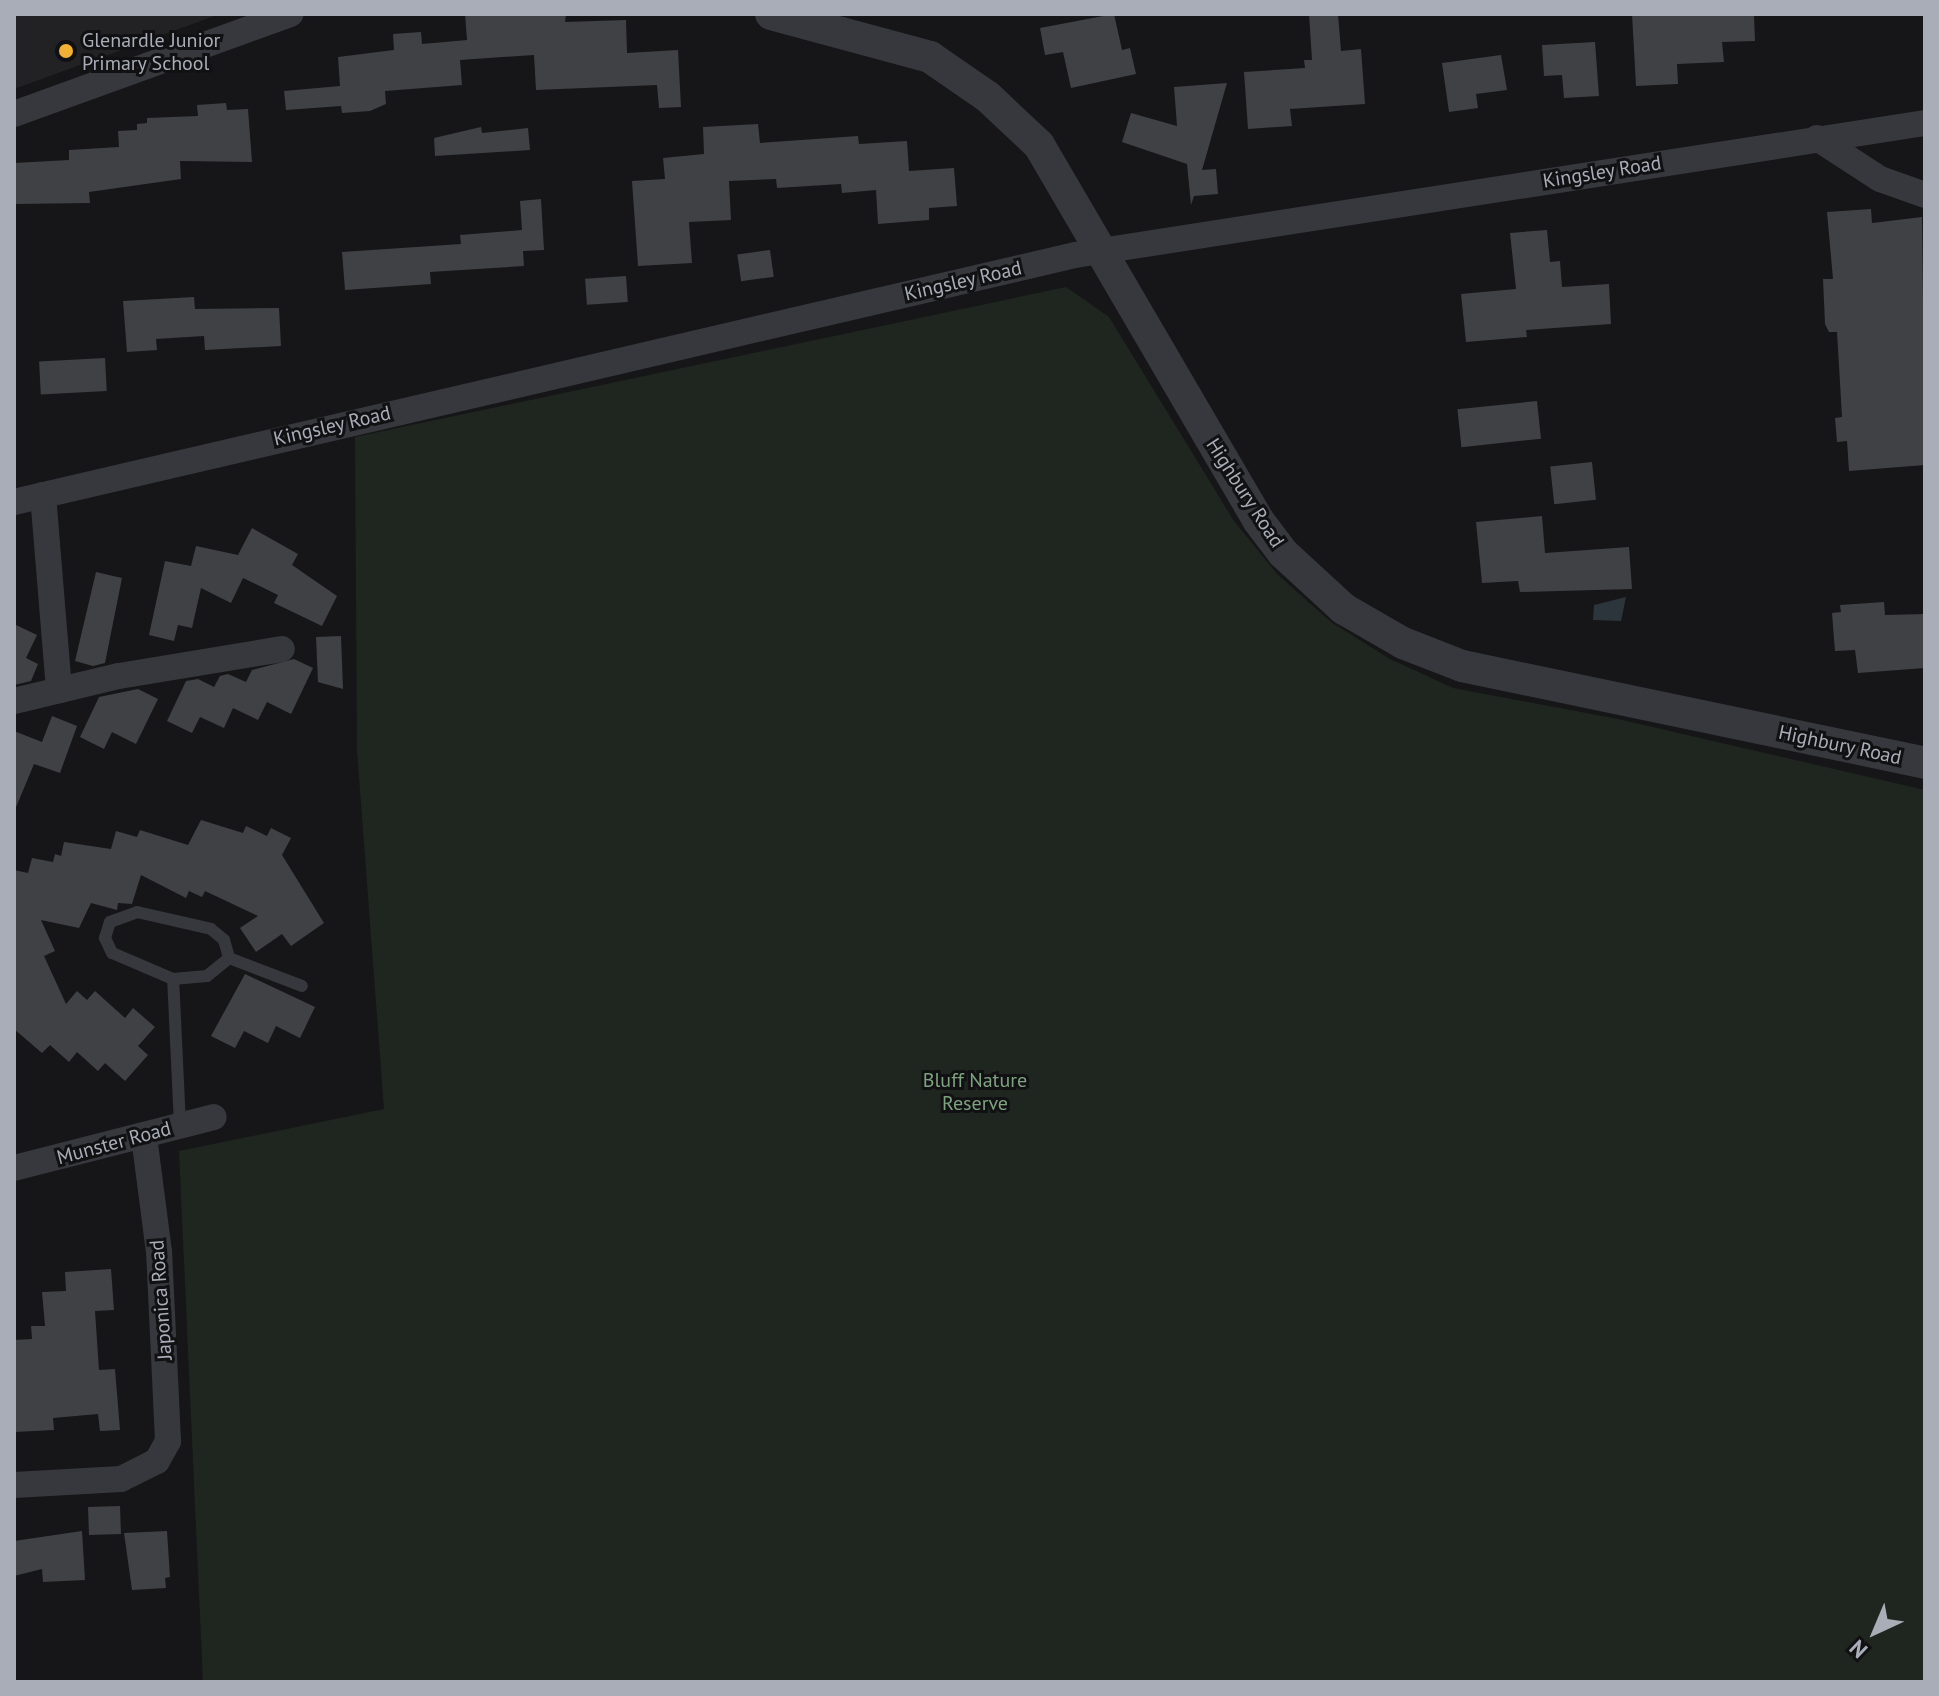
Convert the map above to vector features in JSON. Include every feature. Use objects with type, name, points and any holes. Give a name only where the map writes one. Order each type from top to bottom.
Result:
[{"type":"street","points":[[14,114],[290,14]]},
{"type":"street","name":"Highbury Road","points":[[771,14],[909,47],[954,71],[1039,145],[1258,520],[1318,586],[1371,626],[1462,666],[1925,763]]},
{"type":"street","name":"Kingsley Road","points":[[14,502],[1103,250],[1925,123]]},
{"type":"street","points":[[1817,138],[1880,179],[1925,195]]},
{"type":"street","points":[[43,495],[59,690]]},
{"type":"street","points":[[14,701],[282,649]]},
{"type":"street","name":"Munster Road","points":[[14,1168],[214,1117]]},
{"type":"street","name":"Japonica Road","points":[[14,1485],[121,1479],[144,1472],[157,1461],[170,1423],[144,1136]]},
{"type":"lane","points":[[137,912],[211,929],[224,940],[229,958],[207,976],[173,979],[112,953],[105,938],[110,922],[137,912]]},
{"type":"lane","points":[[229,958],[302,986]]},
{"type":"lane","points":[[173,979],[180,1126]]},
{"type":"shaded area","name":"Glenardle Junior Primary School","points":[[14,14],[220,14],[14,89]]},
{"type":"shaded area","points":[[1626,597],[1621,621],[1593,620],[1594,605]]},
{"type":"green space","name":"Bluff Nature Reserve","points":[[1066,287],[1109,317],[1234,521],[1277,574],[1331,622],[1390,659],[1453,688],[1618,719],[1925,790],[1925,1682],[203,1682],[179,1151],[384,1109],[357,750],[355,437]]},
{"type":"building","points":[[465,14],[566,14],[565,22],[626,20],[627,53],[678,50],[681,107],[659,108],[657,85],[536,90],[534,55],[460,60],[462,85],[385,91],[386,104],[370,111],[342,113],[341,106],[286,110],[284,91],[340,86],[338,57],[394,50],[393,34],[421,32],[422,44],[467,40]]},
{"type":"building","points":[[1114,14],[1122,50],[1130,48],[1136,74],[1071,88],[1063,52],[1045,55],[1040,28]]},
{"type":"building","points":[[1309,14],[1338,14],[1341,51],[1361,49],[1365,104],[1290,109],[1292,126],[1248,129],[1244,72],[1305,68],[1304,60],[1312,60]]},
{"type":"building","points":[[1632,14],[1754,14],[1755,41],[1722,42],[1724,62],[1677,64],[1678,84],[1636,86]]},
{"type":"building","points":[[1595,42],[1599,96],[1564,98],[1562,75],[1544,76],[1542,45]]},
{"type":"building","points":[[1501,55],[1507,90],[1476,94],[1478,108],[1449,112],[1442,63]]},
{"type":"building","points":[[1227,83],[1202,170],[1216,169],[1218,194],[1194,196],[1191,205],[1187,164],[1122,142],[1131,113],[1177,126],[1174,87]]},
{"type":"building","points":[[226,103],[227,110],[248,109],[252,162],[180,161],[181,179],[89,192],[90,203],[14,204],[14,163],[69,160],[69,150],[119,147],[118,131],[137,130],[137,124],[147,123],[147,118],[198,116],[197,105]]},
{"type":"building","points":[[758,124],[760,143],[858,136],[859,144],[907,141],[909,171],[954,168],[957,206],[929,208],[929,220],[878,224],[876,190],[842,193],[841,184],[777,188],[776,179],[729,181],[731,220],[689,222],[692,263],[638,266],[632,181],[665,179],[663,158],[704,154],[703,127]]},
{"type":"building","points":[[481,127],[482,133],[528,128],[530,150],[435,156],[434,138]]},
{"type":"building","points":[[541,199],[544,250],[523,251],[524,266],[430,272],[431,284],[345,290],[342,252],[461,244],[460,235],[522,230],[520,201]]},
{"type":"building","points":[[1871,209],[1872,223],[1922,217],[1925,465],[1849,471],[1847,441],[1837,442],[1835,418],[1842,417],[1837,332],[1829,332],[1825,324],[1823,279],[1833,279],[1827,212]]},
{"type":"building","points":[[1547,230],[1550,262],[1560,261],[1562,287],[1609,284],[1611,324],[1526,330],[1527,337],[1466,342],[1461,294],[1516,289],[1510,233]]},
{"type":"building","points":[[770,250],[774,277],[741,281],[737,255]]},
{"type":"building","points":[[626,276],[628,302],[587,305],[585,279]]},
{"type":"building","points":[[194,297],[195,309],[279,308],[281,346],[205,350],[204,336],[156,339],[157,350],[127,352],[123,301]]},
{"type":"building","points":[[105,358],[107,391],[41,394],[39,361]]},
{"type":"building","points":[[1537,401],[1541,439],[1461,447],[1457,409]]},
{"type":"building","points":[[1592,462],[1596,500],[1554,504],[1550,466]]},
{"type":"building","points":[[1542,516],[1545,553],[1629,547],[1632,589],[1520,592],[1518,581],[1482,583],[1476,522]]},
{"type":"building","points":[[252,528],[298,554],[292,565],[337,596],[322,626],[274,603],[278,595],[243,578],[231,603],[201,588],[192,628],[178,625],[174,641],[149,635],[165,561],[191,566],[196,546],[238,555]]},
{"type":"building","points":[[96,572],[122,578],[105,663],[93,666],[75,661]]},
{"type":"building","points":[[1884,602],[1885,615],[1925,614],[1925,668],[1858,673],[1855,650],[1835,651],[1832,613],[1841,612],[1840,605]]},
{"type":"building","points":[[14,624],[37,635],[26,658],[38,664],[31,681],[14,685]]},
{"type":"building","points":[[341,636],[343,689],[318,682],[316,637]]},
{"type":"building","points":[[294,659],[313,668],[291,714],[267,702],[258,720],[233,708],[224,728],[200,717],[192,733],[167,721],[186,681],[198,679],[214,687],[220,676],[228,674],[246,682],[252,670]]},
{"type":"building","points":[[138,689],[158,699],[136,744],[112,732],[104,749],[80,737],[99,697]]},
{"type":"building","points":[[52,716],[77,726],[60,773],[34,764],[14,812],[14,731],[42,742]]},
{"type":"building","points":[[201,820],[243,833],[246,826],[267,836],[271,828],[291,838],[282,855],[324,923],[291,946],[282,934],[256,952],[240,928],[258,916],[205,891],[202,897],[189,891],[186,898],[141,875],[132,904],[118,903],[117,910],[91,903],[79,928],[41,920],[55,951],[44,956],[66,1004],[77,991],[87,1000],[95,991],[125,1018],[133,1008],[155,1027],[138,1046],[148,1055],[125,1081],[105,1063],[98,1071],[77,1052],[69,1062],[50,1045],[42,1053],[14,1029],[14,870],[28,873],[32,858],[53,862],[55,854],[61,856],[64,842],[111,849],[116,831],[137,837],[140,830],[188,845]]},
{"type":"building","points":[[245,974],[315,1007],[300,1038],[276,1026],[268,1043],[244,1031],[235,1048],[211,1036]]},
{"type":"building","points":[[111,1269],[114,1310],[95,1311],[99,1370],[115,1369],[120,1430],[100,1431],[98,1414],[53,1418],[54,1430],[14,1432],[14,1340],[32,1339],[31,1326],[45,1326],[42,1292],[66,1291],[65,1272]]},
{"type":"building","points":[[120,1506],[121,1534],[89,1535],[88,1507]]},
{"type":"building","points":[[82,1531],[85,1580],[43,1582],[42,1569],[14,1576],[14,1541]]},
{"type":"building","points":[[167,1531],[170,1577],[165,1578],[166,1588],[132,1590],[124,1533]]},
{"type":"place","name":"Glenardle Junior Primary School","points":[[66,51]]}]
